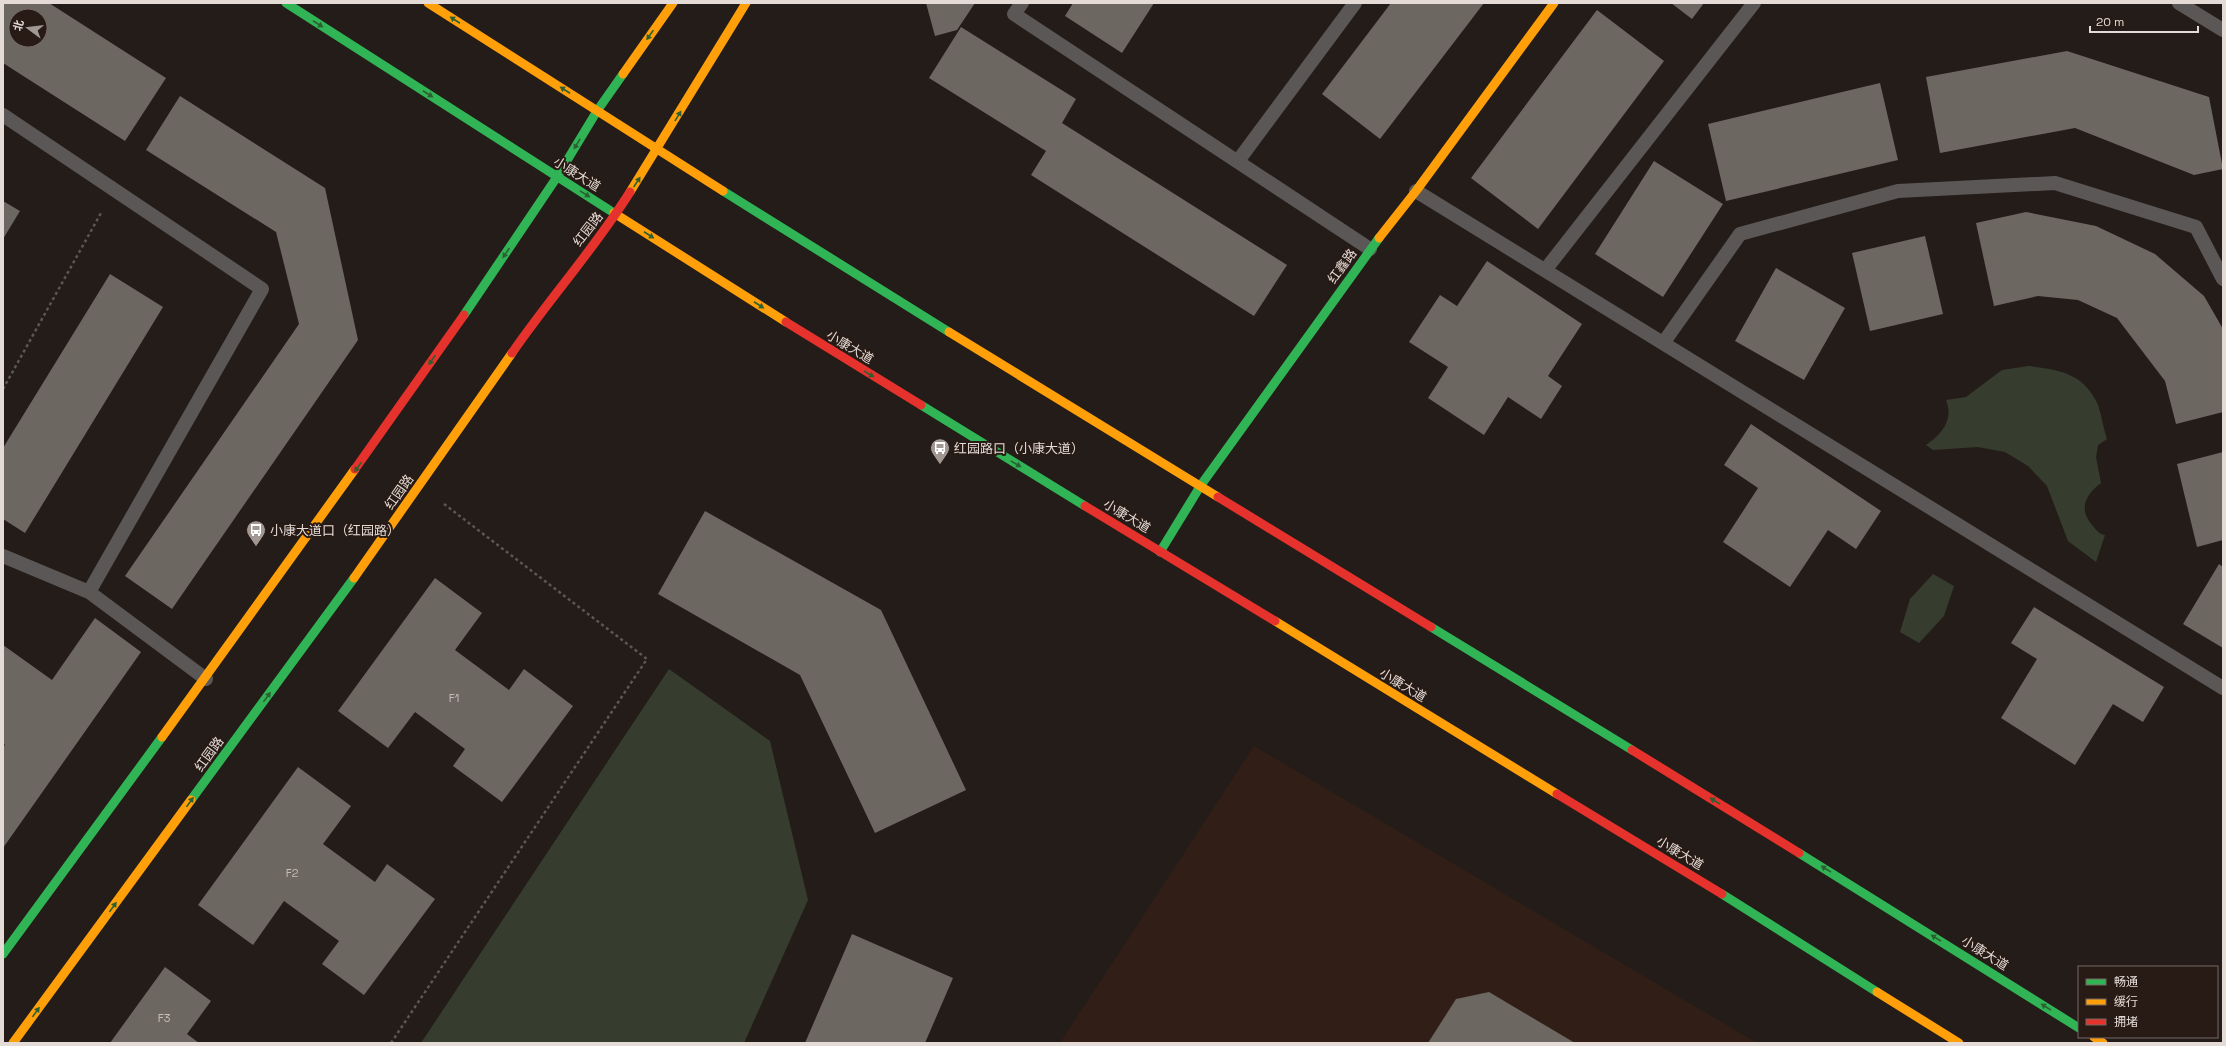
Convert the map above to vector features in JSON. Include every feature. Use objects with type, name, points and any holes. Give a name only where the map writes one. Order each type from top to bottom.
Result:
[{"type":"main road","name":"小康大道","points":[[286,3],[812,339],[1713,889],[1959,1043]]},
{"type":"main road","name":"小康大道","points":[[428,3],[852,274],[1201,485],[1754,824],[2078,1027]]},
{"type":"main road","points":[[3,954],[206,679],[325,514],[489,279],[557,177],[597,111],[673,3]]},
{"type":"main road","name":"红园路","points":[[13,1043],[370,556],[539,314],[616,214],[658,150],[746,3]]},
{"type":"main road","name":"红鑫路","points":[[1160,552],[1201,485],[1370,249],[1416,191],[1554,3]]},
{"type":"lane","points":[[1022,3],[1014,14],[1370,249]]},
{"type":"lane","points":[[1238,161],[1355,3]]},
{"type":"lane","points":[[1546,269],[1754,3]]},
{"type":"lane","points":[[2179,3],[2223,30]]},
{"type":"lane","points":[[3,115],[262,289],[89,592]]},
{"type":"lane","points":[[1664,342],[1740,234],[1898,191],[2055,183],[2196,227],[2223,279]]},
{"type":"lane","points":[[1416,191],[1546,269],[2223,688]]},
{"type":"lane","points":[[3,556],[89,592],[206,679]]},
{"type":"path","points":[[3,389],[114,190]]},
{"type":"path","points":[[391,1043],[647,659],[419,485]]},
{"type":"shaded area","points":[[1254,746],[1757,1043],[1060,1043]]},
{"type":"green space","points":[[2029,366],[2051,369],[2070,375],[2086,386],[2098,405],[2107,439],[2098,445],[2096,457],[2101,483],[2087,498],[2085,503],[2088,520],[2098,532],[2105,535],[2096,562],[2068,541],[2047,486],[2028,466],[2005,452],[1978,447],[1933,450],[1926,445],[1937,436],[1945,426],[1948,414],[1946,400],[1966,397],[2002,370]]},
{"type":"green space","points":[[1933,574],[1954,586],[1944,616],[1919,643],[1900,632],[1910,599]]},
{"type":"green space","points":[[669,669],[770,741],[808,900],[744,1043],[421,1043]]},
{"type":"building","points":[[3,3],[49,3],[166,78],[125,141],[3,63]]},
{"type":"building","points":[[926,3],[975,3],[957,30],[935,36]]},
{"type":"building","points":[[1073,3],[1154,3],[1122,53],[1065,16]]},
{"type":"building","points":[[1391,3],[1484,3],[1380,139],[1322,94]]},
{"type":"building","points":[[1671,3],[1704,3],[1692,19]]},
{"type":"building","points":[[1597,10],[1664,61],[1538,229],[1471,178]]},
{"type":"building","points":[[961,27],[1076,99],[1062,123],[1287,265],[1254,316],[1031,175],[1046,151],[929,78]]},
{"type":"building","points":[[2067,51],[2209,97],[2223,169],[2194,175],[2075,128],[1940,153],[1926,77]]},
{"type":"building","points":[[1880,83],[1898,160],[1726,201],[1708,124]]},
{"type":"building","points":[[180,96],[325,188],[358,340],[172,609],[125,576],[299,324],[276,232],[146,150]]},
{"type":"building","points":[[1654,161],[1723,204],[1663,297],[1595,254]]},
{"type":"building","points":[[3,201],[20,211],[3,239]]},
{"type":"building","points":[[2026,212],[2096,226],[2155,254],[2204,296],[2223,329],[2223,412],[2176,424],[2165,381],[2117,318],[2078,300],[2038,296],[1994,306],[1976,223]]},
{"type":"building","points":[[1925,236],[1943,314],[1870,331],[1852,253]]},
{"type":"building","points":[[1487,261],[1582,324],[1548,376],[1562,386],[1541,419],[1508,397],[1484,435],[1428,398],[1448,367],[1409,342],[1440,295],[1457,306]]},
{"type":"building","points":[[1776,268],[1845,308],[1804,380],[1735,341]]},
{"type":"building","points":[[110,274],[163,307],[25,533],[3,519],[3,448]]},
{"type":"building","points":[[1751,424],[1881,511],[1856,549],[1828,530],[1790,587],[1723,542],[1758,488],[1724,465]]},
{"type":"building","points":[[2223,452],[2223,540],[2197,547],[2177,464]]},
{"type":"building","points":[[705,511],[881,610],[966,790],[875,833],[800,675],[658,594]]},
{"type":"building","points":[[2219,564],[2223,567],[2223,648],[2183,624]]},
{"type":"building","points":[[435,578],[482,613],[455,650],[509,690],[524,669],[573,706],[502,802],[453,766],[465,749],[415,712],[388,748],[338,711]]},
{"type":"building","points":[[2034,607],[2164,687],[2143,722],[2113,704],[2075,765],[2001,718],[2037,659],[2011,643]]},
{"type":"building","points":[[95,618],[141,652],[3,848],[3,747],[5,745],[3,743],[3,645],[52,680]]},
{"type":"building","points":[[298,767],[351,806],[323,844],[375,882],[387,864],[435,899],[364,995],[322,964],[339,941],[284,901],[253,945],[198,905]]},
{"type":"building","points":[[852,934],[953,978],[925,1043],[805,1043]]},
{"type":"building","points":[[165,967],[211,1001],[187,1034],[199,1043],[110,1043]]},
{"type":"building","points":[[1489,992],[1575,1043],[1428,1043],[1456,999]]},
{"type":"traffic: fast","points":[[286,3],[614,213]]},
{"type":"traffic: fast","points":[[464,315],[557,177],[597,111],[623,74]]},
{"type":"traffic: fast","points":[[723,191],[949,332]]},
{"type":"traffic: fast","points":[[1160,552],[1201,485],[1379,238]]},
{"type":"traffic: fast","points":[[921,405],[1085,506]]},
{"type":"traffic: fast","points":[[191,800],[354,578]]},
{"type":"traffic: fast","points":[[1431,627],[1632,750]]},
{"type":"traffic: fast","points":[[3,954],[162,737]]},
{"type":"traffic: fast","points":[[1799,853],[2078,1027]]},
{"type":"traffic: fast","points":[[1722,894],[1877,992]]},
{"type":"traffic: slow","points":[[428,3],[723,191]]},
{"type":"traffic: slow","points":[[623,74],[673,3]]},
{"type":"traffic: slow","points":[[630,192],[746,3]]},
{"type":"traffic: slow","points":[[1379,238],[1416,191],[1554,3]]},
{"type":"traffic: slow","points":[[614,213],[786,322]]},
{"type":"traffic: slow","points":[[949,332],[1218,497]]},
{"type":"traffic: slow","points":[[354,578],[512,353]]},
{"type":"traffic: slow","points":[[162,737],[355,469]]},
{"type":"traffic: slow","points":[[1275,621],[1557,794]]},
{"type":"traffic: slow","points":[[13,1043],[191,800]]},
{"type":"traffic: slow","points":[[1877,992],[1959,1043]]},
{"type":"traffic: slow","points":[[2096,1038],[2103,1043]]},
{"type":"traffic: jam","points":[[512,353],[602,233],[630,192]]},
{"type":"traffic: jam","points":[[355,469],[464,315]]},
{"type":"traffic: jam","points":[[786,322],[921,405]]},
{"type":"traffic: jam","points":[[1218,497],[1431,627]]},
{"type":"traffic: jam","points":[[1085,506],[1275,621]]},
{"type":"traffic: jam","points":[[1632,750],[1799,853]]},
{"type":"traffic: jam","points":[[1557,794],[1722,894]]},
{"type":"place","name":"红园路口（小康大道）","points":[[940,465]]},
{"type":"place","name":"小康大道口（红园路）","points":[[256,547]]}]
